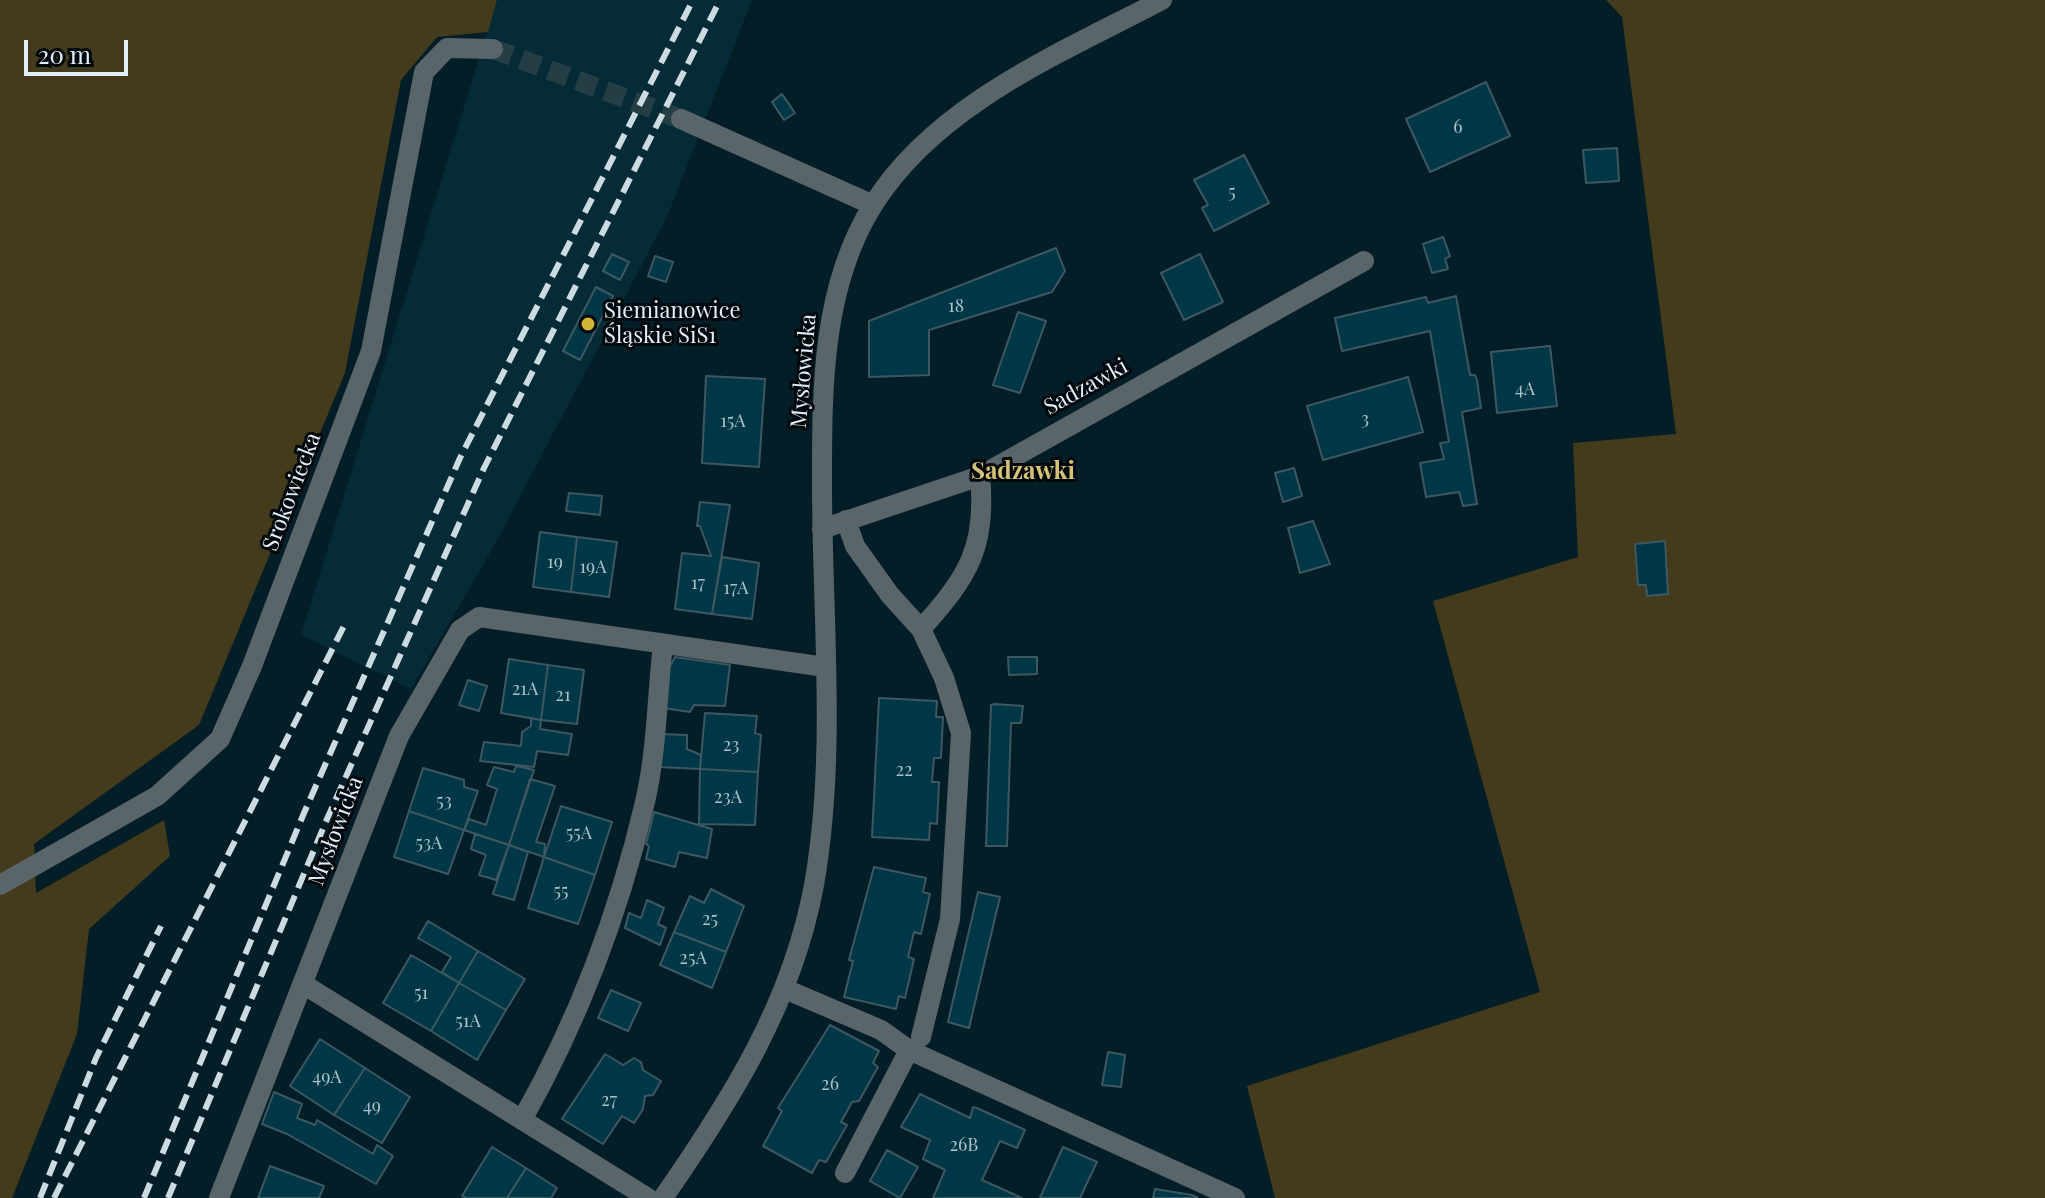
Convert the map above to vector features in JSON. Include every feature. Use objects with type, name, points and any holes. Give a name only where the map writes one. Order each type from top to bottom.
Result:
[{"type":"street","name":"Mysłowicka","points":[[663,1198],[746,1073],[785,989],[815,880],[824,792],[822,529],[827,340],[847,261],[873,205],[906,162],[986,98],[1162,0]]},
{"type":"street","name":"Srokowiecka","points":[[0,885],[157,796],[220,739],[252,666],[371,351],[424,72],[447,48],[493,49]]},
{"type":"street","points":[[681,119],[873,205]]},
{"type":"street","name":"Sadzawki","points":[[822,529],[980,476],[1090,411],[1364,261]]},
{"type":"street","points":[[921,629],[957,590],[970,566],[983,509],[980,476]]},
{"type":"street","points":[[845,1173],[915,1044],[953,899],[961,733],[944,678],[921,629],[890,595],[855,546],[846,520]]},
{"type":"street","name":"Mysłowicka","points":[[219,1198],[399,736],[460,630],[479,617],[825,667]]},
{"type":"street","points":[[522,1120],[563,1045],[589,985],[645,800],[663,644]]},
{"type":"street","points":[[303,984],[648,1198]]},
{"type":"street","points":[[785,989],[915,1044],[1235,1198]]},
{"type":"shaded area","points":[[0,0],[497,0],[488,32],[437,37],[401,80],[345,373],[199,725],[34,844],[36,893],[164,820],[170,856],[89,929],[77,1034],[12,1198],[0,1198]]},
{"type":"shaded area","points":[[497,0],[752,0],[667,217],[495,544],[411,689],[301,635]]},
{"type":"shaded area","points":[[1606,0],[2045,0],[2045,1198],[1275,1198],[1247,1086],[1540,992],[1433,601],[1578,557],[1573,443],[1676,434],[1622,17]]},
{"type":"building","points":[[1486,82],[1510,136],[1430,172],[1406,119]]},
{"type":"building","points":[[782,94],[795,113],[784,120],[772,102]]},
{"type":"building","points":[[1617,148],[1619,181],[1586,183],[1583,150]]},
{"type":"building","points":[[1244,155],[1269,203],[1214,231],[1202,208],[1208,205],[1194,180]]},
{"type":"building","points":[[1443,237],[1450,256],[1445,259],[1448,269],[1432,273],[1423,244]]},
{"type":"building","points":[[1056,248],[1065,271],[1052,292],[929,330],[929,375],[869,377],[869,321]]},
{"type":"building","points":[[612,254],[629,262],[620,280],[603,271]]},
{"type":"building","points":[[1200,254],[1223,302],[1184,320],[1161,273]]},
{"type":"building","points":[[655,256],[673,262],[666,282],[648,276]]},
{"type":"building","name":"Siemianowice Śląskie SiS1","points":[[596,287],[613,296],[580,360],[563,351]]},
{"type":"building","points":[[1456,296],[1470,375],[1475,375],[1477,380],[1481,408],[1462,412],[1477,504],[1463,506],[1459,492],[1426,497],[1420,463],[1444,459],[1440,443],[1449,442],[1430,331],[1342,351],[1335,318],[1426,297],[1428,303]]},
{"type":"building","points":[[1018,312],[1046,321],[1020,393],[993,385]]},
{"type":"building","points":[[1550,346],[1557,406],[1497,413],[1491,352]]},
{"type":"building","points":[[706,376],[765,379],[759,467],[702,463]]},
{"type":"building","points":[[1408,377],[1423,432],[1323,460],[1307,406]]},
{"type":"building","points":[[1294,468],[1302,496],[1283,502],[1275,473]]},
{"type":"building","points":[[569,493],[602,496],[600,515],[566,511]]},
{"type":"building","points":[[700,502],[730,505],[712,614],[675,609],[682,553],[711,556],[700,526],[697,526]]},
{"type":"building","points":[[1313,521],[1330,564],[1300,573],[1288,528]]},
{"type":"building","points":[[540,532],[577,537],[571,592],[533,587]]},
{"type":"building","points":[[577,537],[617,542],[609,597],[571,592]]},
{"type":"building","points":[[1665,541],[1668,594],[1647,596],[1646,585],[1638,585],[1635,544]]},
{"type":"building","points":[[722,557],[759,563],[752,619],[712,614]]},
{"type":"building","points":[[675,657],[730,665],[725,706],[694,705],[690,712],[663,708],[669,668]]},
{"type":"building","points":[[1008,657],[1037,657],[1037,674],[1009,675]]},
{"type":"building","points":[[509,659],[548,665],[541,720],[501,713]]},
{"type":"building","points":[[548,665],[584,670],[577,724],[541,720]]},
{"type":"building","points":[[468,680],[487,686],[479,711],[459,705]]},
{"type":"building","points":[[879,698],[937,701],[936,717],[943,717],[941,758],[934,758],[932,782],[939,782],[937,824],[930,823],[929,840],[872,837]]},
{"type":"building","points":[[991,705],[1023,706],[1021,723],[1011,723],[1007,846],[986,846]]},
{"type":"building","points":[[705,713],[757,716],[755,733],[761,735],[758,772],[700,769]]},
{"type":"building","points":[[531,718],[541,720],[540,729],[572,734],[568,755],[537,751],[534,767],[480,761],[484,742],[521,746],[522,732],[531,726]]},
{"type":"building","points":[[660,734],[687,735],[687,749],[701,755],[700,769],[658,767]]},
{"type":"building","points":[[516,766],[534,770],[509,845],[464,830],[469,819],[486,825],[497,789],[487,785],[494,767],[514,772]]},
{"type":"building","points":[[423,768],[464,780],[464,787],[478,791],[464,830],[409,811]]},
{"type":"building","points":[[700,769],[758,772],[755,825],[699,824]]},
{"type":"building","points":[[530,779],[555,786],[536,842],[545,844],[544,857],[509,845]]},
{"type":"building","points":[[561,806],[612,822],[595,875],[544,857]]},
{"type":"building","points":[[409,811],[464,830],[448,874],[394,857]]},
{"type":"building","points":[[654,812],[712,829],[707,858],[679,852],[675,867],[646,859],[649,846],[646,844]]},
{"type":"building","points":[[475,834],[509,845],[496,880],[479,875],[486,855],[471,849]]},
{"type":"building","points":[[509,845],[528,852],[514,900],[493,894]]},
{"type":"building","points":[[544,857],[595,875],[578,924],[528,908]]},
{"type":"building","points":[[874,867],[926,878],[923,892],[930,894],[921,934],[914,932],[908,957],[914,959],[905,998],[899,996],[896,1009],[844,997],[853,961],[849,960]]},
{"type":"building","points":[[711,889],[744,906],[726,952],[674,932],[690,896],[704,903]]},
{"type":"building","points":[[978,892],[1000,897],[969,1028],[948,1022]]},
{"type":"building","points":[[647,900],[664,908],[658,924],[666,928],[660,945],[625,928],[629,913],[641,918]]},
{"type":"building","points":[[428,921],[478,951],[459,983],[442,972],[451,957],[418,938]]},
{"type":"building","points":[[674,932],[726,952],[712,988],[660,965]]},
{"type":"building","points":[[478,951],[525,979],[506,1010],[459,983]]},
{"type":"building","points":[[411,955],[459,983],[431,1031],[383,1003]]},
{"type":"building","points":[[459,983],[506,1010],[477,1060],[431,1031]]},
{"type":"building","points":[[611,990],[641,1003],[628,1031],[598,1018]]},
{"type":"building","points":[[830,1025],[879,1051],[873,1063],[878,1067],[859,1101],[852,1102],[841,1122],[847,1125],[826,1162],[819,1160],[812,1173],[763,1146],[782,1111],[778,1108]]},
{"type":"building","points":[[320,1039],[365,1068],[334,1115],[290,1086]]},
{"type":"building","points":[[1108,1052],[1125,1055],[1121,1087],[1102,1085]]},
{"type":"building","points":[[605,1054],[623,1065],[634,1058],[641,1062],[643,1070],[661,1081],[653,1095],[645,1096],[643,1109],[634,1123],[622,1116],[603,1144],[562,1119]]},
{"type":"building","points":[[365,1068],[410,1097],[382,1143],[334,1115]]},
{"type":"building","points":[[274,1092],[302,1104],[297,1118],[315,1125],[317,1120],[373,1154],[377,1145],[393,1156],[376,1184],[287,1134],[262,1124]]},
{"type":"building","points":[[920,1094],[970,1118],[973,1107],[1025,1130],[1017,1148],[1000,1141],[982,1180],[1022,1198],[933,1198],[945,1170],[923,1159],[930,1140],[901,1127]]},
{"type":"building","points":[[492,1147],[526,1168],[507,1198],[462,1196]]},
{"type":"building","points":[[1063,1147],[1097,1162],[1080,1198],[1040,1198]]},
{"type":"building","points":[[887,1150],[918,1167],[900,1198],[870,1181]]},
{"type":"building","points":[[270,1166],[324,1186],[319,1198],[258,1198]]},
{"type":"building","points":[[526,1168],[557,1188],[551,1198],[507,1198]]},
{"type":"building","points":[[1155,1189],[1192,1195],[1198,1198],[1153,1198]]},
{"type":"tunnel","points":[[493,49],[681,119]]},
{"type":"railway","points":[[144,1198],[304,813],[460,458],[693,0]]},
{"type":"railway","points":[[168,1198],[327,819],[484,468],[720,0]]},
{"type":"railway","points":[[54,1198],[346,622]]},
{"type":"railway","points":[[40,1198],[96,1058],[161,926]]},
{"type":"place","name":"Siemianowice Śląskie SiS1","points":[[588,324]]},
{"type":"district","name":"Sadzawki","points":[[1023,472]]}]
